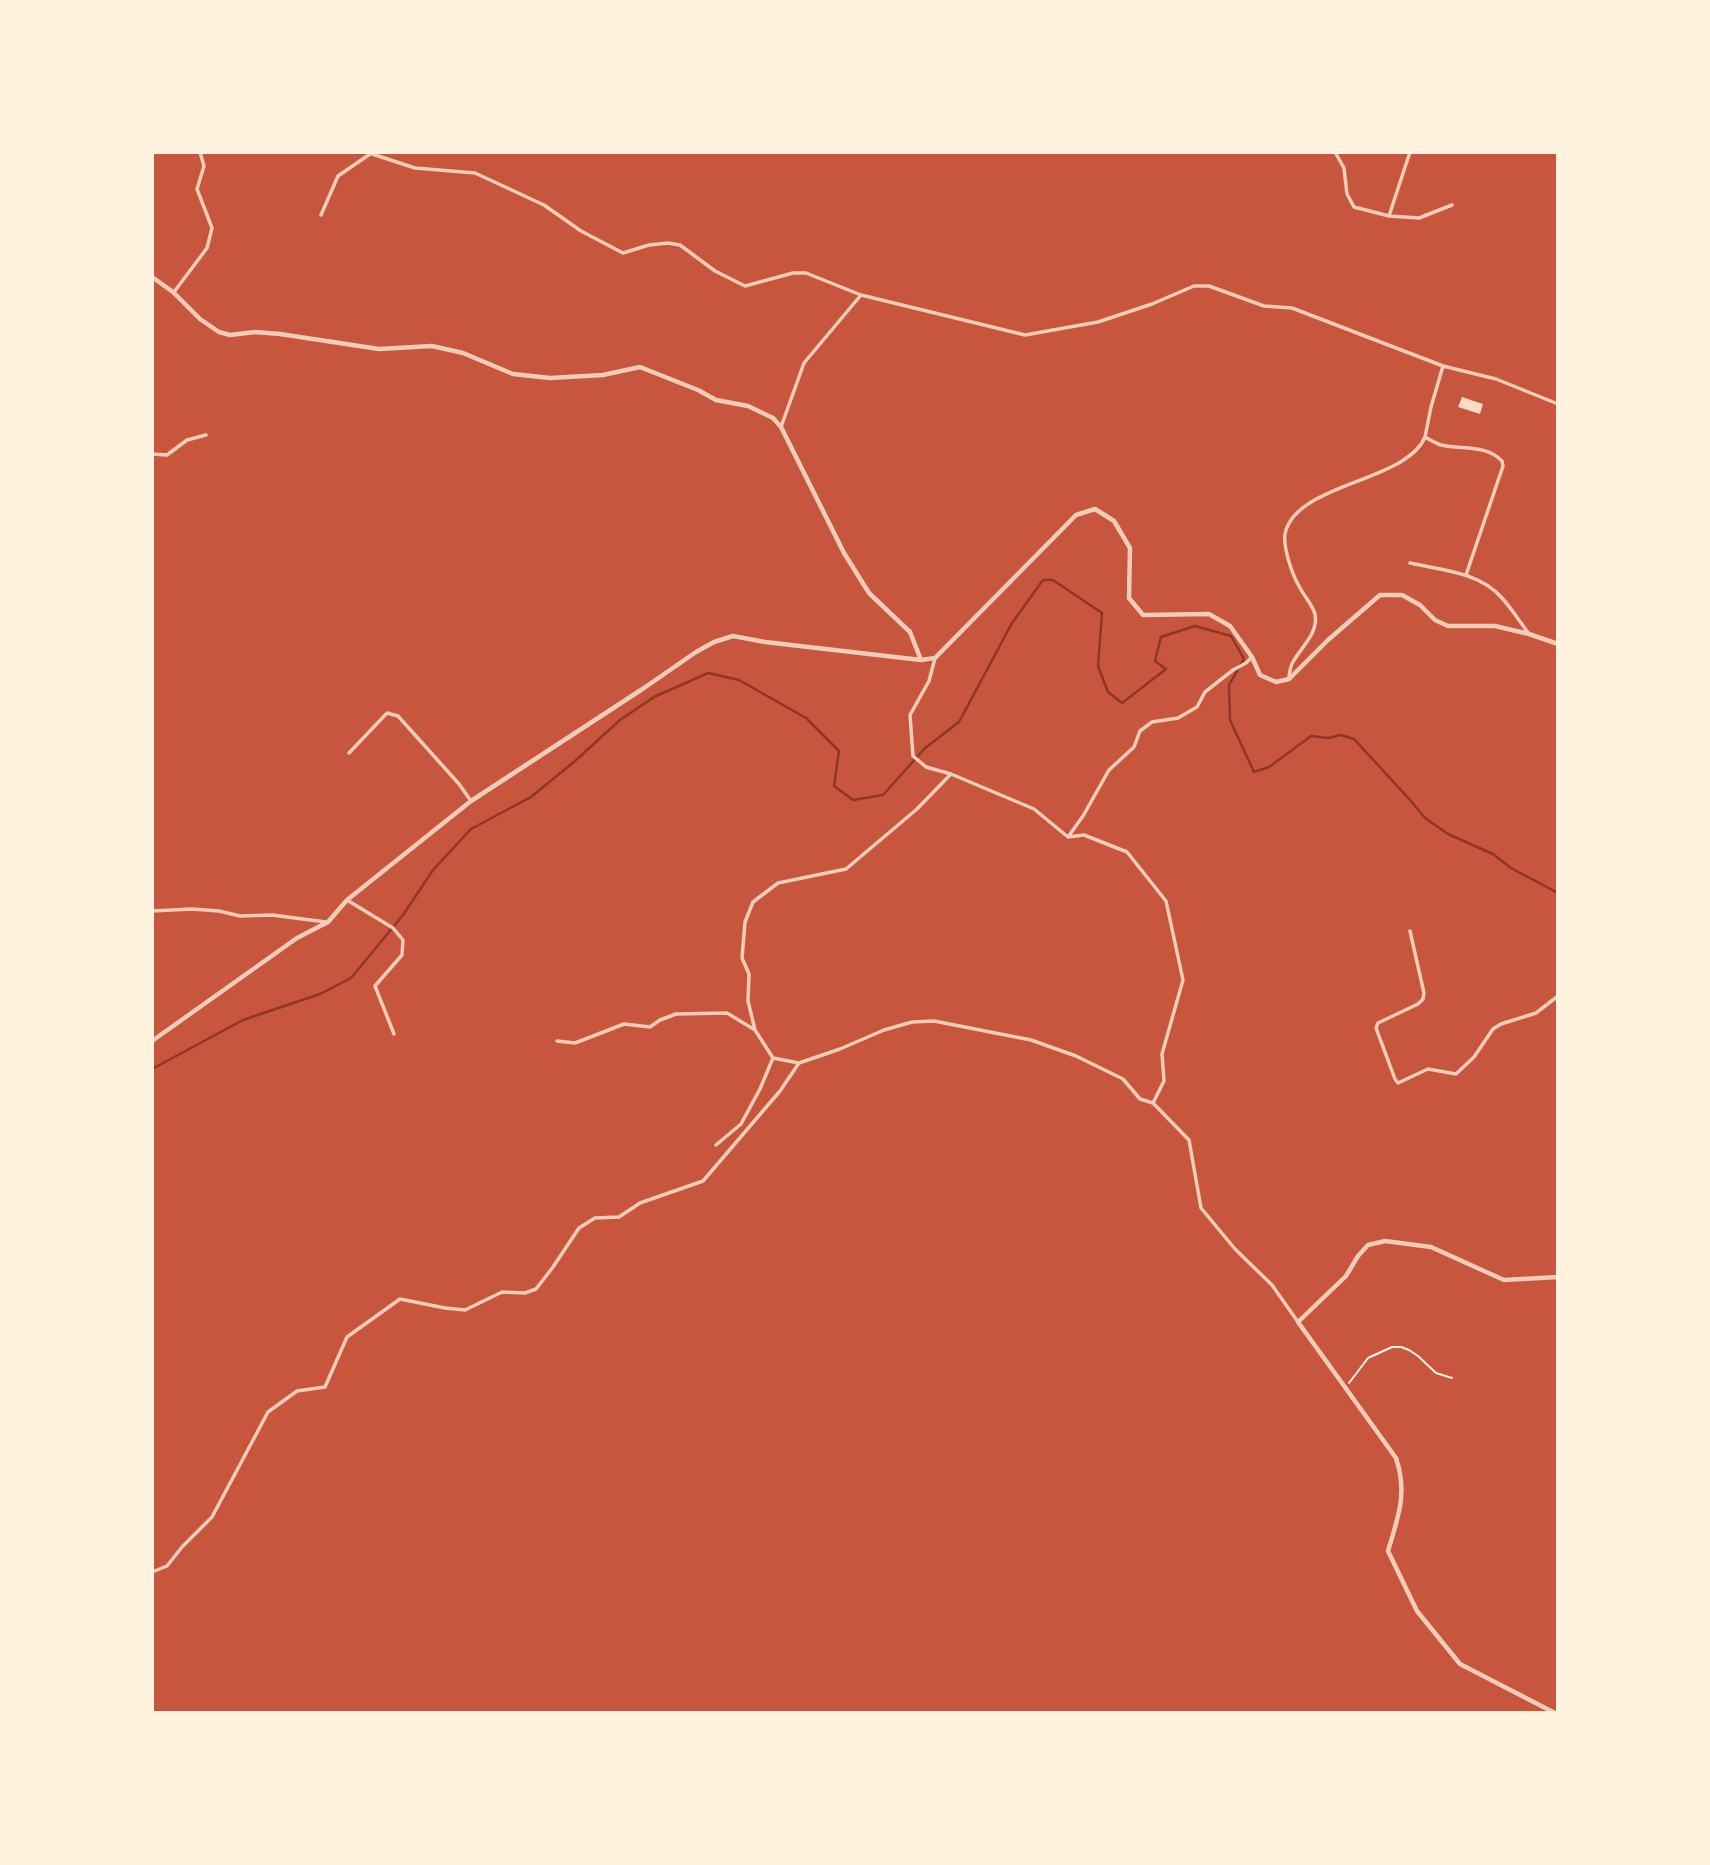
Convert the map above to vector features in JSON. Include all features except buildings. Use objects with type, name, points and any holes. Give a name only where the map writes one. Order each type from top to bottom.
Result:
[{"type":"street","points":[[173,292],[207,248],[212,228],[197,188],[204,166],[200,152]]},
{"type":"street","points":[[1335,152],[1344,168],[1346,194],[1354,207],[1389,216],[1419,218],[1452,205]]},
{"type":"street","points":[[1389,216],[1410,152]]},
{"type":"street","points":[[321,215],[338,176],[368,153],[415,168],[475,173],[544,205],[581,231],[622,253],[649,245],[680,245],[715,271],[745,286],[793,273],[806,274],[861,295],[1025,335],[1098,322],[1153,304],[1194,286],[1209,286],[1264,306],[1292,308],[1443,366],[1496,379],[1558,404]]},
{"type":"street","points":[[152,277],[173,292],[200,319],[219,332],[230,335],[255,332],[280,334],[379,349],[432,345],[463,353],[513,374],[550,378],[603,375],[640,367],[716,400],[747,406],[773,418],[781,427],[856,573],[869,593],[910,632],[921,660]]},
{"type":"street","points":[[781,427],[804,363],[861,295]]},
{"type":"street","points":[[1289,679],[1292,664],[1315,626],[1315,614],[1298,585],[1286,547],[1285,531],[1294,515],[1307,503],[1412,454],[1425,436],[1443,366]]},
{"type":"street","points":[[152,454],[167,455],[187,440],[206,435]]},
{"type":"street","points":[[1425,436],[1436,444],[1478,448],[1497,455],[1502,461],[1503,466],[1466,575]]},
{"type":"street","points":[[1153,1104],[1164,1081],[1162,1054],[1183,980],[1166,901],[1127,852],[1084,835],[1068,837],[1034,809],[926,766],[913,756],[910,715],[929,681],[935,658],[1076,515],[1095,509],[1114,521],[1130,548],[1129,598],[1143,615],[1209,614],[1230,626],[1252,657],[1260,675],[1276,682],[1289,679],[1328,640],[1380,595],[1402,595],[1420,605],[1435,620],[1448,626],[1495,626],[1558,644]]},
{"type":"street","points":[[1410,563],[1466,575],[1487,585],[1502,596],[1529,634]]},
{"type":"street","points":[[152,1041],[287,945],[328,922],[347,900],[471,801],[696,652],[733,636],[921,660],[935,658]]},
{"type":"street","points":[[1068,837],[1109,770],[1134,747],[1140,731],[1152,722],[1178,718],[1196,707],[1205,692],[1252,657]]},
{"type":"street","points":[[349,753],[387,713],[398,716],[471,801]]},
{"type":"street","points":[[951,774],[917,809],[846,869],[778,883],[753,902],[745,922],[742,958],[749,974],[748,1002],[755,1030],[773,1058],[799,1063],[884,1030],[912,1022],[934,1021],[1031,1040],[1076,1056],[1123,1079],[1140,1099],[1153,1104],[1189,1140],[1201,1209],[1235,1249],[1272,1285],[1396,1458],[1402,1475],[1400,1509],[1388,1551],[1417,1611],[1461,1664],[1555,1713]]},
{"type":"street","points":[[347,900],[393,928],[403,940],[402,955],[375,986],[394,1034]]},
{"type":"street","points":[[152,911],[192,909],[240,916],[272,915],[328,922]]},
{"type":"street","points":[[1410,931],[1423,999],[1378,1023],[1376,1028],[1398,1083],[1428,1069],[1456,1074],[1474,1057],[1493,1029],[1536,1013],[1558,996]]},
{"type":"street","points":[[557,1041],[575,1043],[624,1024],[650,1027],[676,1014],[727,1013],[755,1030]]},
{"type":"street","points":[[716,1145],[741,1124],[773,1058]]},
{"type":"street","points":[[152,1572],[167,1566],[212,1517],[268,1412],[297,1391],[324,1387],[347,1337],[367,1321],[400,1299],[465,1310],[502,1292],[524,1293],[536,1289],[579,1227],[595,1218],[618,1217],[640,1203],[703,1181],[780,1091],[799,1063]]},
{"type":"street","points":[[1298,1322],[1346,1276],[1368,1245],[1385,1241],[1431,1247],[1504,1280],[1558,1277]]},
{"type":"path","points":[[1345,1386],[1368,1358],[1392,1346],[1409,1350],[1436,1373],[1452,1378]]},
{"type":"waterway","points":[[152,1069],[243,1020],[320,994],[351,978],[403,915],[433,870],[471,829],[531,797],[620,720],[654,697],[708,673],[739,680],[806,718],[839,751],[834,786],[853,800],[883,795],[925,748],[959,722],[1012,623],[1043,580],[1053,580],[1102,613],[1098,666],[1108,692],[1122,703],[1166,669],[1155,661],[1161,637],[1195,626],[1231,636],[1244,659],[1229,685],[1230,720],[1254,772],[1269,767],[1311,736],[1328,738],[1341,735],[1354,739],[1425,818],[1448,834],[1493,854],[1511,868],[1558,893]]}]
